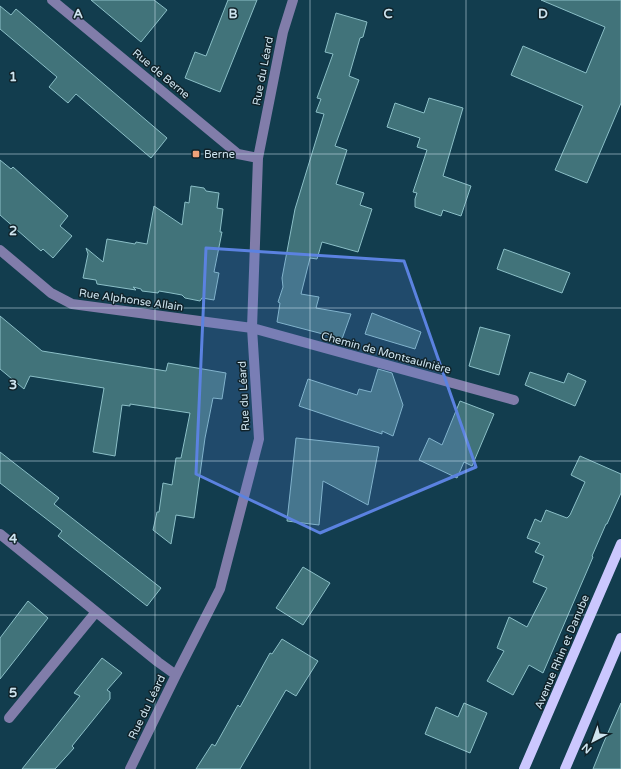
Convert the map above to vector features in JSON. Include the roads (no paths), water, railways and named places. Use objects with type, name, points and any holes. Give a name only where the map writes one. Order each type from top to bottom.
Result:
[{"type":"main road","name":"Avenue Rhin et Danube","points":[[524,769],[621,544]]},
{"type":"main road","points":[[565,769],[621,638]]},
{"type":"street","name":"Rue de Berne","points":[[52,0],[238,154],[258,158]]},
{"type":"street","name":"Rue du Léard","points":[[130,769],[220,589],[258,439],[252,328],[258,158],[283,32],[293,0]]},
{"type":"street","name":"Rue Alphonse Allain","points":[[0,250],[51,293],[72,304],[252,328]]},
{"type":"street","name":"Chemin de Montsaulnière","points":[[252,328],[514,400]]},
{"type":"street","points":[[0,534],[176,675]]},
{"type":"street","points":[[9,718],[96,612]]},
{"type":"place","name":"Berne","points":[[196,154]]}]
